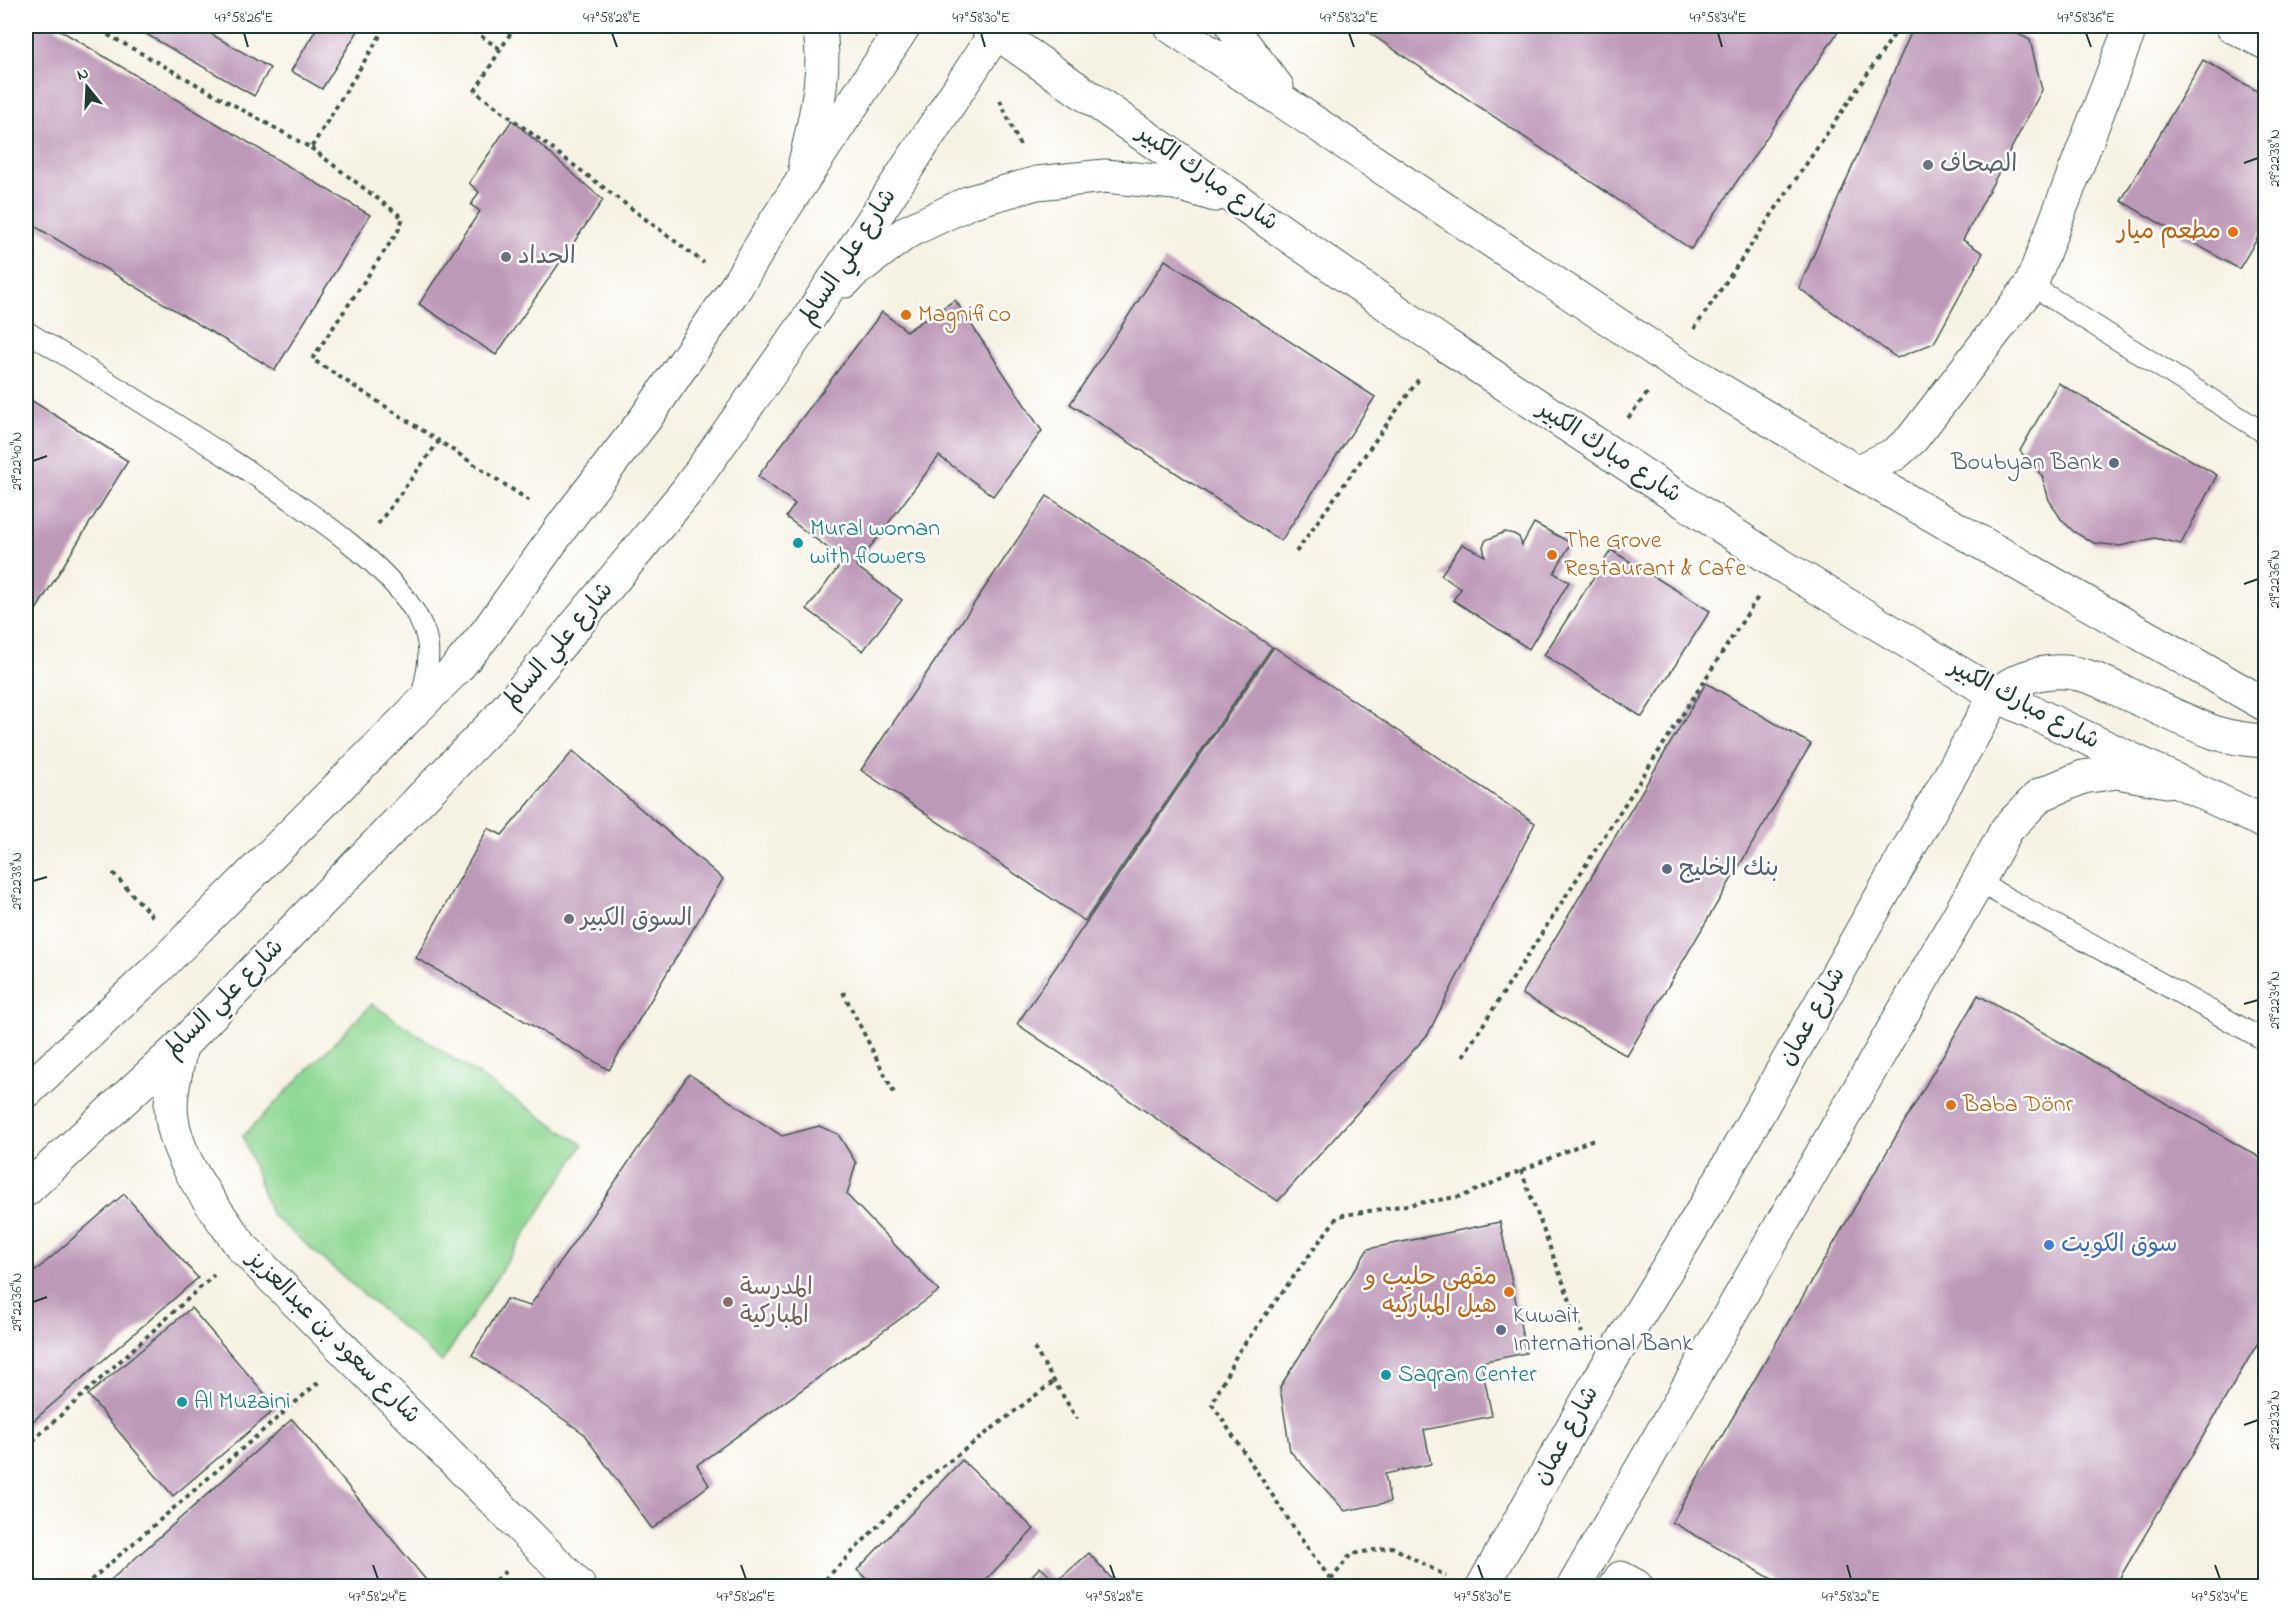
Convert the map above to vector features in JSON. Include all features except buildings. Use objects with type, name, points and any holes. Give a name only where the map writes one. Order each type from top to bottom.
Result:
[{"type":"main road","points":[[774,224],[804,166],[820,103],[821,37],[819,26]]},
{"type":"main road","points":[[26,1092],[179,947],[457,668],[487,632],[564,524],[645,419],[736,286],[904,26]]},
{"type":"main road","points":[[1170,26],[1672,361],[1857,472],[2265,705]]},
{"type":"main road","points":[[1233,26],[1241,40],[1295,110]]},
{"type":"main road","points":[[1857,472],[1895,454],[1912,439],[2031,285],[2131,26]]},
{"type":"main road","points":[[2232,26],[2265,43]]},
{"type":"main road","name":"شارع مبارك الكبير","points":[[994,28],[1444,344],[1779,564],[1996,695],[2265,823]]},
{"type":"main road","name":"شارع علي السالم","points":[[26,1190],[181,1046],[498,719],[531,681],[686,492],[805,324],[994,28]]},
{"type":"main road","points":[[805,324],[852,273],[907,232],[970,201],[1037,183],[1106,176],[1175,183],[1241,203]]},
{"type":"main road","name":"شارع عمان","points":[[1469,1584],[1599,1380],[1706,1205],[1996,695],[2008,685],[2042,673],[2062,672],[2086,675],[2217,733],[2244,740],[2265,741]]},
{"type":"main road","points":[[1574,1587],[2007,829],[2040,795],[2083,777],[2117,772],[2180,783]]},
{"type":"main road","name":"شارع سعود بن عبدالعزيز","points":[[181,1046],[171,1106],[179,1145],[204,1192],[242,1247],[579,1587]]},
{"type":"main road","points":[[1616,1587],[1621,1578],[1636,1587]]},
{"type":"lane","points":[[2031,285],[2265,434]]},
{"type":"lane","points":[[26,331],[200,440],[319,519],[384,574],[411,603],[425,631],[429,655],[419,706]]},
{"type":"lane","points":[[1978,882],[2265,1041]]},
{"type":"path","points":[[92,26],[310,148],[404,218],[398,231],[312,359],[564,524]]},
{"type":"path","points":[[310,148],[386,26]]},
{"type":"path","points":[[466,26],[500,49]]},
{"type":"path","points":[[515,26],[475,90],[736,286]]},
{"type":"path","points":[[1604,450],[1672,361],[1900,26]]},
{"type":"path","points":[[998,97],[1037,183]]},
{"type":"path","points":[[1296,552],[1444,344]]},
{"type":"path","points":[[358,552],[439,441]]},
{"type":"path","points":[[1464,1056],[1779,564]]},
{"type":"path","points":[[113,873],[179,947]]},
{"type":"path","points":[[843,992],[895,1095]]},
{"type":"path","points":[[1336,1587],[1308,1549],[1212,1404],[1238,1354],[1338,1216],[1463,1196],[1596,1138]]},
{"type":"path","points":[[1521,1170],[1599,1380]]},
{"type":"path","points":[[26,1447],[242,1247]]},
{"type":"path","points":[[1034,1348],[1077,1419]]},
{"type":"path","points":[[84,1587],[350,1355]]},
{"type":"path","points":[[819,1587],[917,1486],[1053,1382]]},
{"type":"path","points":[[1331,1580],[1352,1554],[1392,1547],[1469,1584]]},
{"type":"green space","points":[[372,1004],[583,1145],[442,1362],[271,1214],[243,1136]]},
{"type":"place","name":"الصحاف","points":[[1928,165]]},
{"type":"place","name":"مطعم ميار","points":[[2233,232]]},
{"type":"place","name":"الحداد","points":[[506,257]]},
{"type":"place","name":"Magnifico","points":[[906,315]]},
{"type":"place","name":"Boubyan Bank","points":[[2114,463]]},
{"type":"place","name":"Mural woman with flowers","points":[[798,543]]},
{"type":"place","name":"The Grove Restaurant & Cafe","points":[[1552,555]]},
{"type":"place","name":"بنك الخليج","points":[[1667,869]]},
{"type":"place","name":"السوق الكبير","points":[[569,919]]},
{"type":"place","name":"Baba Dönr","points":[[1951,1105]]},
{"type":"place","name":"سوق الكويت","points":[[2049,1245]]},
{"type":"place","name":"مقهى حليب و هيل المباركيه","points":[[1509,1292]]},
{"type":"place","name":"المدرسة المباركية","points":[[728,1302]]},
{"type":"place","name":"Kuwait International Bank","points":[[1501,1330]]},
{"type":"place","name":"Saqran Center","points":[[1386,1375]]},
{"type":"place","name":"Al Muzaini","points":[[182,1402]]}]
